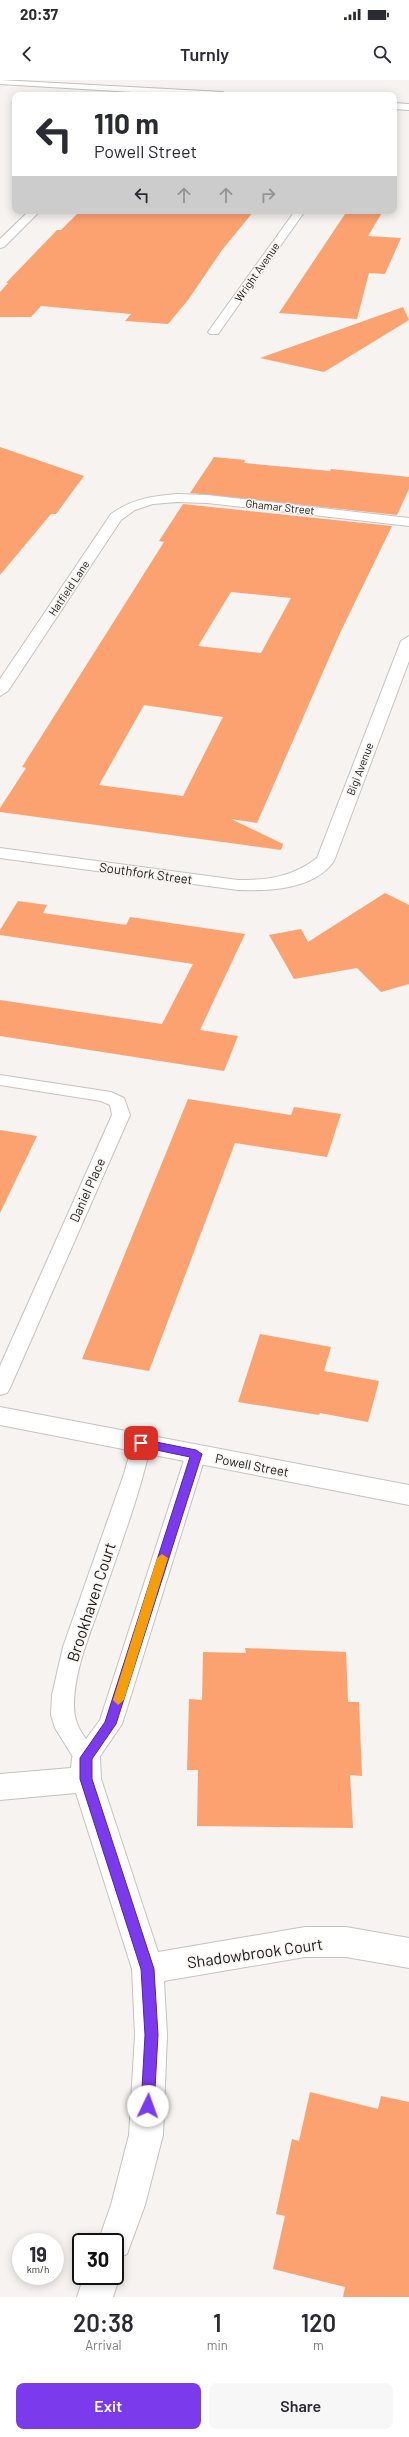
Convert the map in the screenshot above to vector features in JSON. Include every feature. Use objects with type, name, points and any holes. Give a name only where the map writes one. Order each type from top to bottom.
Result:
[{"type":"street","points":[[0,81],[144,92]]},
{"type":"street","points":[[397,106],[409,107]]},
{"type":"street","points":[[0,245],[32,214]]},
{"type":"street","name":"Wright Avenue","points":[[214,332],[298,214]]},
{"type":"street","name":"Ghamar Street","points":[[151,500],[207,499],[409,522]]},
{"type":"street","name":"Hatfield Lane","points":[[0,691],[116,517],[130,507],[151,500]]},
{"type":"street","name":"Bigi Avenue","points":[[292,882],[312,872],[325,861],[409,641]]},
{"type":"street","name":"Southfork Street","points":[[0,853],[238,885],[265,886],[292,882]]},
{"type":"street","name":"Powell Street","points":[[0,1416],[409,1495]]},
{"type":"street","points":[[0,1787],[86,1769]]},
{"type":"street","name":"Brookhaven Court","points":[[86,1769],[148,1969],[151,2035],[146,2135],[128,2205],[118,2233]]},
{"type":"street","name":"Shadowbrook Court","points":[[148,1969],[305,1942],[346,1942],[409,1953]]},
{"type":"street","points":[[95,2297],[99,2285]]},
{"type":"lane","name":"Daniel Place","points":[[0,1080],[105,1096],[118,1102],[121,1115],[0,1388]]},
{"type":"lane","name":"Brookhaven Court","points":[[86,1769],[65,1725],[63,1707],[67,1676],[74,1647],[134,1474],[141,1443]]},
{"type":"lane","points":[[86,1769],[110,1724],[196,1454]]},
{"type":"building","points":[[77,214],[252,214],[222,250],[188,300],[168,324],[125,321],[131,314],[41,306],[31,317],[0,317],[0,292],[8,283],[6,283],[57,230],[61,230]]},
{"type":"building","points":[[345,214],[381,214],[368,236],[401,238],[385,274],[369,273],[357,319],[279,313]]},
{"type":"building","points":[[403,307],[409,320],[324,372],[260,358]]},
{"type":"building","points":[[0,447],[84,476],[56,514],[51,514],[0,575]]},
{"type":"building","points":[[214,457],[245,460],[244,463],[330,471],[331,469],[409,477],[409,489],[397,515],[190,493]]},
{"type":"building","points":[[183,504],[392,526],[340,633],[257,823],[231,819],[283,844],[281,850],[0,812],[0,808],[26,768],[22,767],[164,542],[159,541]],"holes":[[[231,592],[291,598],[261,653],[198,646]],[[144,705],[223,717],[183,796],[99,785]]]},
{"type":"building","points":[[385,893],[409,905],[409,984],[381,992],[357,968],[294,979],[269,935],[301,929],[308,942]]},
{"type":"building","points":[[18,901],[47,905],[43,913],[126,925],[130,917],[245,934],[200,1030],[238,1036],[224,1071],[0,1036],[0,1000],[162,1024],[193,964],[0,935],[0,930]]},
{"type":"building","points":[[188,1099],[291,1115],[294,1107],[341,1114],[327,1157],[235,1143],[149,1371],[82,1359]]},
{"type":"building","points":[[0,1130],[37,1136],[0,1213]]},
{"type":"building","points":[[260,1334],[331,1347],[324,1371],[379,1381],[368,1422],[320,1413],[319,1415],[238,1402]]},
{"type":"building","points":[[245,1648],[346,1652],[348,1702],[359,1702],[362,1776],[350,1775],[353,1828],[197,1826],[198,1770],[187,1770],[189,1699],[202,1700],[203,1652],[246,1653]]},
{"type":"building","points":[[310,2092],[378,2109],[381,2096],[409,2102],[409,2297],[343,2297],[345,2287],[273,2269],[285,2216],[276,2214],[292,2139],[299,2141]]},
{"type":"slow traffic","points":[[118,1700],[162,1558]]},
{"type":"route","points":[[141,1443],[196,1454],[110,1724],[86,1758],[86,1779],[121,1891],[148,1969],[151,2035],[148,2106]]}]
